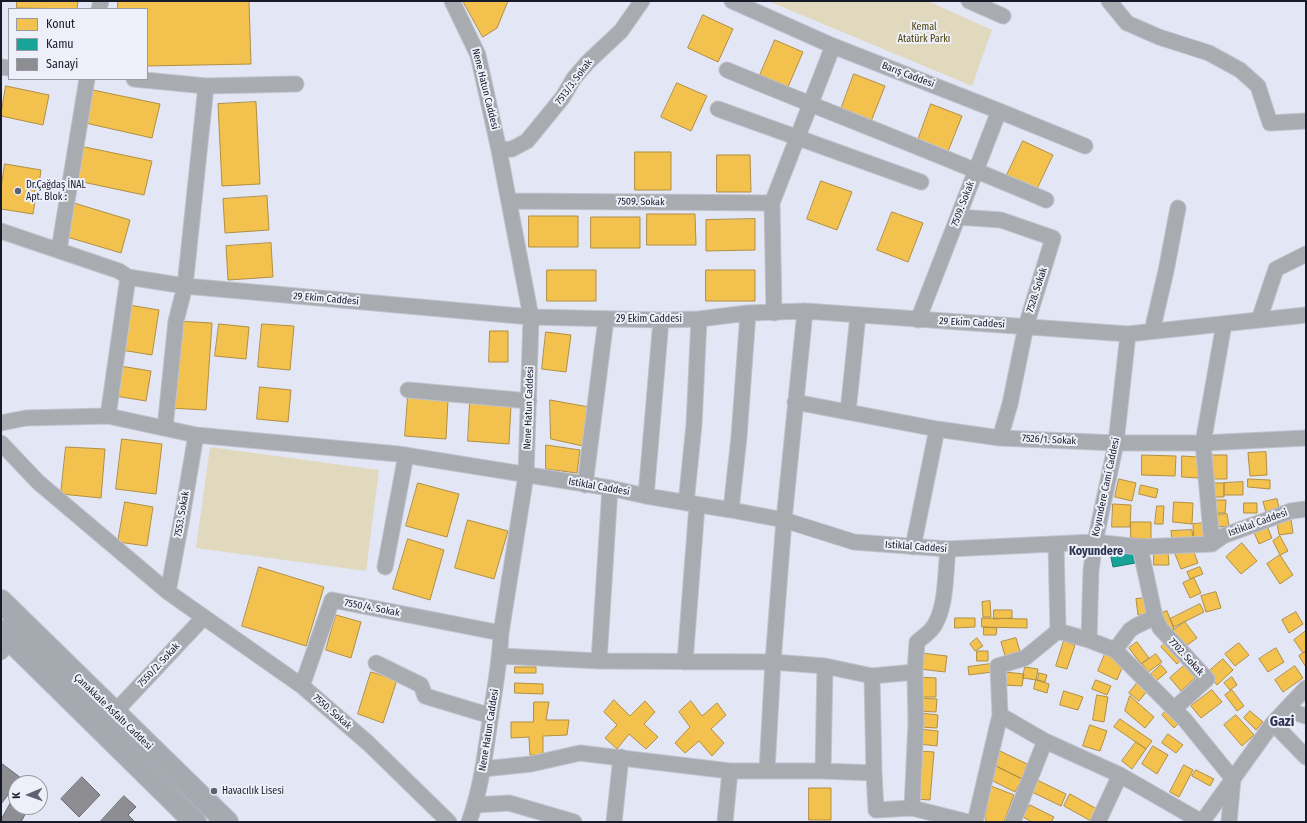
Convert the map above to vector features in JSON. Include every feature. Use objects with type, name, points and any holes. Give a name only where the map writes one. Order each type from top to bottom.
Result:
[{"type":"highway","name":"Çanakkale Asfaltı Caddesi","points":[[1,601],[227,822]]},
{"type":"highway","name":"Çanakkale Asfaltı Caddesi","points":[[4,641],[195,822]]},
{"type":"street","name":"Nene Hatun Caddesi","points":[[452,1],[478,55],[510,201],[531,317],[526,475],[501,633],[500,656],[483,769],[475,805],[469,822]]},
{"type":"street","name":"7513/3. Sokak","points":[[499,150],[512,149],[526,141],[563,97],[588,62],[620,30],[642,1]]},
{"type":"street","name":"Barış Caddesi","points":[[732,1],[833,46],[1085,146]]},
{"type":"street","points":[[969,1],[1003,16]]},
{"type":"street","points":[[1109,1],[1126,23],[1159,37],[1209,53],[1240,70],[1258,86],[1270,123],[1306,121]]},
{"type":"street","points":[[774,313],[772,203],[833,46]]},
{"type":"street","points":[[727,70],[976,170],[1046,200]]},
{"type":"street","points":[[60,250],[88,80]]},
{"type":"street","points":[[144,80],[206,86],[296,84]]},
{"type":"street","points":[[165,428],[176,321],[185,286],[206,86]]},
{"type":"street","points":[[718,109],[921,182]]},
{"type":"street","name":"7509. Sokak","points":[[918,320],[999,111]]},
{"type":"street","name":"7509. Sokak","points":[[510,201],[772,203]]},
{"type":"street","points":[[1152,331],[1166,271],[1178,208]]},
{"type":"street","name":"7528. Sokak","points":[[958,217],[1001,220],[1053,238],[1026,326],[1010,404],[1000,438]]},
{"type":"street","name":"29 Ekim Caddesi","points":[[1,230],[119,271],[128,277],[185,286],[531,317],[661,320],[699,319],[748,313],[804,311],[1128,334],[1306,316]]},
{"type":"street","points":[[1259,320],[1276,269],[1306,254]]},
{"type":"street","points":[[108,416],[128,277]]},
{"type":"street","points":[[767,770],[773,662],[784,520],[804,311]]},
{"type":"street","points":[[731,510],[739,437],[748,313]]},
{"type":"street","points":[[848,412],[858,315]]},
{"type":"street","points":[[585,485],[606,319]]},
{"type":"street","points":[[685,662],[699,319]]},
{"type":"street","points":[[646,496],[661,320]]},
{"type":"street","points":[[1212,544],[1203,443],[1224,324]]},
{"type":"street","name":"Koyundere Cami Caddesi","points":[[1089,640],[1091,570],[1095,542],[1116,443],[1128,334]]},
{"type":"street","points":[[408,390],[529,401]]},
{"type":"street","name":"7526/1. Sokak","points":[[796,402],[937,429],[1000,438],[1116,443],[1203,443],[1306,438]]},
{"type":"street","name":"Istiklal Caddesi","points":[[1,423],[26,418],[108,416],[196,435],[406,455],[610,488],[646,496],[784,520],[854,542],[913,547],[948,549],[1095,542],[1140,546],[1212,544],[1223,536],[1291,511],[1306,509]]},
{"type":"street","points":[[913,547],[937,429]]},
{"type":"street","name":"7553. Sokak","points":[[168,592],[196,435]]},
{"type":"street","name":"7550. Sokak","points":[[1,443],[38,482],[168,592],[302,686],[368,743],[449,822]]},
{"type":"street","points":[[385,567],[406,455]]},
{"type":"street","points":[[598,661],[610,488]]},
{"type":"street","points":[[1056,544],[1058,631]]},
{"type":"street","points":[[1115,650],[1130,630],[1155,617],[1140,546]]},
{"type":"street","points":[[912,808],[916,723],[915,672],[917,642],[931,630],[942,608],[948,549]]},
{"type":"street","name":"7550/4. Sokak","points":[[302,686],[332,600],[501,633]]},
{"type":"street","name":"7550/2. Sokak","points":[[114,713],[204,617]]},
{"type":"street","name":"7702. Sokak","points":[[1155,617],[1160,628],[1207,679],[1174,709]]},
{"type":"street","points":[[1058,631],[1089,640],[1115,650],[1185,720],[1233,779],[1229,822]]},
{"type":"street","points":[[975,822],[1000,715],[998,666],[1025,658],[1058,631]]},
{"type":"street","points":[[500,656],[598,661],[773,662],[825,666],[872,676],[915,672]]},
{"type":"street","points":[[376,663],[421,685],[425,696],[491,716]]},
{"type":"street","points":[[823,771],[825,666]]},
{"type":"street","points":[[872,676],[875,816],[912,808],[968,822]]},
{"type":"street","points":[[1000,715],[1045,741],[1120,775],[1202,822],[1274,723],[1306,688]]},
{"type":"street","points":[[1286,710],[1306,716]]},
{"type":"street","points":[[1274,723],[1306,757]]},
{"type":"street","points":[[1013,822],[1045,741]]},
{"type":"street","points":[[483,769],[531,764],[580,753],[730,771],[767,770],[874,773]]},
{"type":"street","points":[[614,822],[621,757]]},
{"type":"street","points":[[725,822],[730,771]]},
{"type":"street","points":[[1098,822],[1120,775]]},
{"type":"street","points":[[475,805],[509,803],[574,822]]},
{"type":"green space","name":"Kemal Atatürk Parkı","points":[[768,1],[928,1],[992,30],[972,86]]},
{"type":"green space","points":[[210,447],[379,470],[366,571],[196,548]]},
{"type":"building: Konut","points":[[17,1],[78,1],[77,8],[17,8]]},
{"type":"building: Konut","points":[[118,1],[249,1],[251,64],[148,66],[148,8],[118,8]]},
{"type":"building: Konut","points":[[463,1],[508,1],[497,28],[483,37]]},
{"type":"building: Konut","points":[[703,15],[733,29],[718,62],[688,48]]},
{"type":"building: Konut","points":[[775,40],[803,52],[788,87],[760,75]]},
{"type":"building: Konut","points":[[854,74],[885,86],[870,124],[840,112]]},
{"type":"building: Konut","points":[[677,83],[707,96],[691,131],[661,117]]},
{"type":"building: Konut","points":[[6,86],[49,95],[43,125],[1,116]]},
{"type":"building: Konut","points":[[88,89],[160,104],[152,138],[81,122]]},
{"type":"building: Konut","points":[[256,102],[260,184],[222,186],[218,104]]},
{"type":"building: Konut","points":[[931,104],[962,116],[947,154],[917,143]]},
{"type":"building: Konut","points":[[1023,141],[1053,155],[1036,191],[1006,177]]},
{"type":"building: Konut","points":[[80,146],[152,161],[144,195],[73,180]]},
{"type":"building: Konut","points":[[635,152],[671,152],[671,190],[635,190]]},
{"type":"building: Konut","points":[[717,155],[750,155],[751,192],[717,192]]},
{"type":"building: Konut","name":"Dr.Çağdaş İNAL Apt. Blok :","points":[[5,164],[41,170],[39,184],[36,184],[34,195],[36,195],[33,214],[1,209],[1,188]]},
{"type":"building: Konut","points":[[821,181],[852,192],[837,230],[807,219]]},
{"type":"building: Konut","points":[[267,196],[269,230],[225,233],[223,199]]},
{"type":"building: Konut","points":[[74,203],[130,220],[121,253],[64,236]]},
{"type":"building: Konut","points":[[892,212],[923,223],[908,262],[877,250]]},
{"type":"building: Konut","points":[[647,214],[695,214],[696,245],[647,245]]},
{"type":"building: Konut","points":[[529,216],[578,216],[578,247],[529,247]]},
{"type":"building: Konut","points":[[591,217],[640,217],[640,248],[591,248]]},
{"type":"building: Konut","points":[[755,219],[755,250],[706,251],[706,220]]},
{"type":"building: Konut","points":[[271,243],[273,277],[228,280],[226,246]]},
{"type":"building: Konut","points":[[547,270],[596,270],[596,301],[547,301]]},
{"type":"building: Konut","points":[[706,270],[755,270],[755,301],[706,301]]},
{"type":"building: Konut","points":[[129,305],[159,310],[152,355],[121,350]]},
{"type":"building: Konut","points":[[176,321],[212,323],[206,410],[170,408]]},
{"type":"building: Konut","points":[[219,324],[249,327],[246,359],[215,356]]},
{"type":"building: Konut","points":[[262,324],[294,326],[290,370],[258,367]]},
{"type":"building: Konut","points":[[490,331],[508,331],[508,362],[489,362]]},
{"type":"building: Konut","points":[[546,332],[571,335],[566,372],[542,369]]},
{"type":"building: Konut","points":[[120,366],[151,371],[146,401],[115,396]]},
{"type":"building: Konut","points":[[260,387],[291,390],[288,422],[257,419]]},
{"type":"building: Konut","points":[[408,397],[448,400],[446,439],[405,436]]},
{"type":"building: Konut","points":[[550,400],[589,407],[583,446],[551,439]]},
{"type":"building: Konut","points":[[470,402],[511,405],[509,444],[468,441]]},
{"type":"building: Konut","points":[[122,439],[162,444],[156,494],[116,489]]},
{"type":"building: Konut","points":[[546,445],[580,450],[577,473],[546,469]]},
{"type":"building: Konut","points":[[66,447],[105,449],[101,498],[61,494]]},
{"type":"building: Konut","points":[[1266,452],[1267,475],[1250,476],[1248,453]]},
{"type":"building: Konut","points":[[1142,455],[1176,456],[1175,476],[1142,475]]},
{"type":"building: Konut","points":[[1212,455],[1227,455],[1227,479],[1212,479]]},
{"type":"building: Konut","points":[[1182,456],[1198,457],[1198,478],[1182,477]]},
{"type":"building: Konut","points":[[1119,479],[1136,483],[1132,501],[1115,497]]},
{"type":"building: Konut","points":[[1248,479],[1270,480],[1270,489],[1248,487]]},
{"type":"building: Konut","points":[[1243,482],[1243,495],[1224,495],[1224,483]]},
{"type":"building: Konut","points":[[418,483],[459,494],[447,537],[406,526]]},
{"type":"building: Konut","points":[[1213,483],[1224,483],[1224,497],[1213,497]]},
{"type":"building: Konut","points":[[1141,485],[1158,489],[1156,498],[1139,494]]},
{"type":"building: Konut","points":[[1277,499],[1279,508],[1266,512],[1263,502]]},
{"type":"building: Konut","points":[[1214,500],[1226,500],[1225,513],[1214,513]]},
{"type":"building: Konut","points":[[125,502],[153,507],[147,546],[118,542]]},
{"type":"building: Konut","points":[[1174,502],[1193,503],[1192,524],[1173,522]]},
{"type":"building: Konut","points":[[1244,503],[1257,503],[1257,513],[1244,513]]},
{"type":"building: Konut","points":[[1113,504],[1131,505],[1130,527],[1112,527]]},
{"type":"building: Konut","points":[[1157,506],[1164,506],[1163,524],[1155,524]]},
{"type":"building: Konut","points":[[1227,514],[1229,526],[1216,527],[1215,515]]},
{"type":"building: Konut","points":[[468,520],[508,531],[494,579],[455,568]]},
{"type":"building: Konut","points":[[1291,520],[1293,533],[1279,535],[1277,522]]},
{"type":"building: Konut","points":[[1131,522],[1151,522],[1151,539],[1131,538]]},
{"type":"building: Konut","points":[[1206,523],[1207,539],[1194,540],[1193,524]]},
{"type":"building: Konut","points":[[1266,524],[1272,538],[1259,544],[1253,530]]},
{"type":"building: Konut","points":[[1192,530],[1193,540],[1172,541],[1171,531]]},
{"type":"building: Konut","points":[[1280,536],[1288,551],[1280,555],[1273,541]]},
{"type":"building: Konut","points":[[408,539],[444,550],[430,600],[393,589]]},
{"type":"building: Konut","points":[[1242,543],[1257,561],[1241,574],[1226,557]]},
{"type":"building: Konut","points":[[1192,547],[1198,563],[1181,569],[1175,554]]},
{"type":"building: Konut","points":[[1154,551],[1168,551],[1169,565],[1154,565]]},
{"type":"building: Konut","points":[[1280,555],[1293,575],[1280,584],[1267,564]]},
{"type":"building: Konut","points":[[259,567],[324,587],[306,646],[242,626]]},
{"type":"building: Konut","points":[[1200,567],[1203,574],[1190,579],[1187,572]]},
{"type":"building: Konut","points":[[1194,578],[1201,593],[1190,598],[1183,583]]},
{"type":"building: Konut","points":[[1216,592],[1221,608],[1206,612],[1201,596]]},
{"type":"building: Konut","points":[[1147,598],[1148,614],[1138,615],[1136,599]]},
{"type":"building: Konut","points":[[990,601],[991,617],[983,617],[982,602]]},
{"type":"building: Konut","points":[[1200,604],[1204,612],[1174,627],[1170,619]]},
{"type":"building: Konut","points":[[994,610],[1012,610],[1012,618],[994,619]]},
{"type":"building: Konut","points":[[1167,611],[1174,629],[1166,632],[1159,614]]},
{"type":"building: Konut","points":[[1296,612],[1303,624],[1289,633],[1282,620]]},
{"type":"building: Konut","points":[[336,615],[361,622],[351,658],[326,650]]},
{"type":"building: Konut","points":[[955,618],[975,618],[975,627],[955,628]]},
{"type":"building: Konut","points":[[982,618],[1027,619],[1027,628],[982,627]]},
{"type":"building: Konut","points":[[1185,622],[1197,638],[1183,648],[1171,632]]},
{"type":"building: Konut","points":[[984,627],[997,628],[996,635],[984,635]]},
{"type":"building: Konut","points":[[1306,631],[1306,651],[1303,653],[1294,640]]},
{"type":"building: Konut","points":[[977,638],[983,646],[975,651],[970,644]]},
{"type":"building: Konut","points":[[1016,638],[1021,655],[1006,659],[1001,642]]},
{"type":"building: Konut","points":[[1064,641],[1075,645],[1067,669],[1056,666]]},
{"type":"building: Konut","points":[[1167,641],[1183,658],[1177,664],[1161,647]]},
{"type":"building: Konut","points":[[1137,642],[1149,658],[1141,664],[1129,648]]},
{"type":"building: Konut","points":[[1239,643],[1249,655],[1235,666],[1225,654]]},
{"type":"building: Konut","points":[[1276,648],[1284,662],[1268,672],[1259,659]]},
{"type":"building: Konut","points":[[977,651],[988,651],[988,661],[977,661]]},
{"type":"building: Konut","points":[[1306,651],[1306,667],[1299,656]]},
{"type":"building: Konut","points":[[921,653],[947,656],[945,672],[920,669]]},
{"type":"building: Konut","points":[[1105,654],[1124,663],[1117,680],[1098,671]]},
{"type":"building: Konut","points":[[1156,654],[1162,662],[1148,672],[1142,664]]},
{"type":"building: Konut","points":[[1223,659],[1233,670],[1217,685],[1207,673]]},
{"type":"building: Konut","points":[[991,664],[992,672],[969,675],[968,667]]},
{"type":"building: Konut","points":[[1186,664],[1197,676],[1181,691],[1170,678]]},
{"type":"building: Konut","points":[[1161,665],[1167,672],[1156,681],[1151,674]]},
{"type":"building: Konut","points":[[1295,666],[1303,678],[1283,692],[1275,680]]},
{"type":"building: Konut","points":[[515,667],[536,667],[536,673],[515,673]]},
{"type":"building: Konut","points":[[1025,667],[1038,669],[1036,680],[1023,678]]},
{"type":"building: Konut","points":[[371,672],[397,680],[383,723],[358,714]]},
{"type":"building: Konut","points":[[1005,672],[1024,674],[1022,686],[1004,685]]},
{"type":"building: Konut","points":[[1039,673],[1047,675],[1045,682],[1038,680]]},
{"type":"building: Konut","points":[[918,677],[936,678],[936,697],[918,697]]},
{"type":"building: Konut","points":[[1232,677],[1237,685],[1230,690],[1224,683]]},
{"type":"building: Konut","points":[[1036,680],[1049,684],[1047,693],[1034,689]]},
{"type":"building: Konut","points":[[1096,680],[1111,686],[1107,695],[1092,689]]},
{"type":"building: Konut","points":[[1138,682],[1148,690],[1139,701],[1129,693]]},
{"type":"building: Konut","points":[[515,683],[543,684],[543,694],[515,693]]},
{"type":"building: Konut","points":[[1212,690],[1222,702],[1201,718],[1191,706]]},
{"type":"building: Konut","points":[[1232,690],[1244,706],[1237,711],[1225,695]]},
{"type":"building: Konut","points":[[1064,691],[1083,697],[1078,710],[1060,705]]},
{"type":"building: Konut","points":[[1097,695],[1108,697],[1104,722],[1093,720]]},
{"type":"building: Konut","points":[[1130,696],[1154,717],[1145,728],[1125,711]]},
{"type":"building: Konut","points":[[919,698],[937,699],[936,712],[918,711]]},
{"type":"building: Konut","points":[[614,700],[630,716],[645,701],[655,712],[644,724],[658,737],[646,749],[629,734],[617,749],[605,738],[617,725],[604,712]]},
{"type":"building: Konut","points":[[691,701],[702,716],[717,703],[726,715],[711,729],[724,743],[712,756],[699,741],[685,753],[675,743],[690,727],[679,712]]},
{"type":"building: Konut","points":[[534,702],[549,702],[546,720],[569,720],[567,735],[543,736],[543,755],[530,755],[529,737],[511,738],[511,722],[533,722]]},
{"type":"building: Konut","points":[[1168,709],[1180,722],[1174,728],[1162,715]]},
{"type":"building: Konut","points":[[1250,711],[1263,722],[1256,730],[1244,718]]},
{"type":"building: Konut","points":[[921,713],[938,715],[937,728],[920,727]]},
{"type":"building: Konut","points":[[1236,715],[1254,735],[1242,746],[1224,725]]},
{"type":"building: Konut","points":[[1120,719],[1152,741],[1146,749],[1114,727]]},
{"type":"building: Konut","points":[[1090,725],[1107,731],[1100,751],[1083,746]]},
{"type":"building: Konut","points":[[920,729],[938,731],[937,746],[919,744]]},
{"type":"building: Konut","points":[[1168,734],[1183,745],[1176,753],[1162,743]]},
{"type":"building: Konut","points":[[1136,742],[1146,749],[1132,769],[1122,761]]},
{"type":"building: Konut","points":[[1153,746],[1168,755],[1157,774],[1142,764]]},
{"type":"building: Konut","points":[[919,751],[934,752],[930,800],[915,799]]},
{"type":"building: Konut","points":[[1000,751],[1027,764],[1022,779],[996,766]]},
{"type":"building: Konut","points":[[1184,765],[1193,770],[1179,797],[1170,792]]},
{"type":"building: Konut","points":[[996,766],[1022,779],[1015,792],[993,781]]},
{"type":"building: Konut","points":[[1196,770],[1214,779],[1210,786],[1192,776]]},
{"type":"building: Konut","points":[[1037,780],[1066,794],[1061,806],[1032,792]]},
{"type":"building: Konut","points":[[991,786],[1014,795],[1004,822],[987,822],[985,818]]},
{"type":"building: Konut","points":[[809,788],[831,788],[831,820],[809,820]]},
{"type":"building: Konut","points":[[1070,794],[1097,809],[1091,821],[1064,806]]},
{"type":"building: Konut","points":[[1030,805],[1054,817],[1051,822],[1032,822],[1023,817]]},
{"type":"building: Kamu","points":[[1139,548],[1141,562],[1113,567],[1110,553]]},
{"type":"building: Sanayi","points":[[1,763],[17,775],[8,775],[8,795],[1,804]]},
{"type":"building: Sanayi","points":[[82,777],[100,795],[79,817],[61,799]]},
{"type":"building: Sanayi","points":[[124,796],[136,807],[128,815],[135,822],[100,822]]},
{"type":"building: Sanayi","points":[[8,807],[8,815],[25,815],[21,822],[1,822]]},
{"type":"place","name":"Dr.Çağdaş İNAL Apt. Blok :","points":[[18,191]]},
{"type":"place","name":"Havacılık Lisesi","points":[[214,791]]},
{"type":"district","name":"Koyundere","points":[[1096,552]]},
{"type":"district","name":"Gazi","points":[[1282,722]]}]
